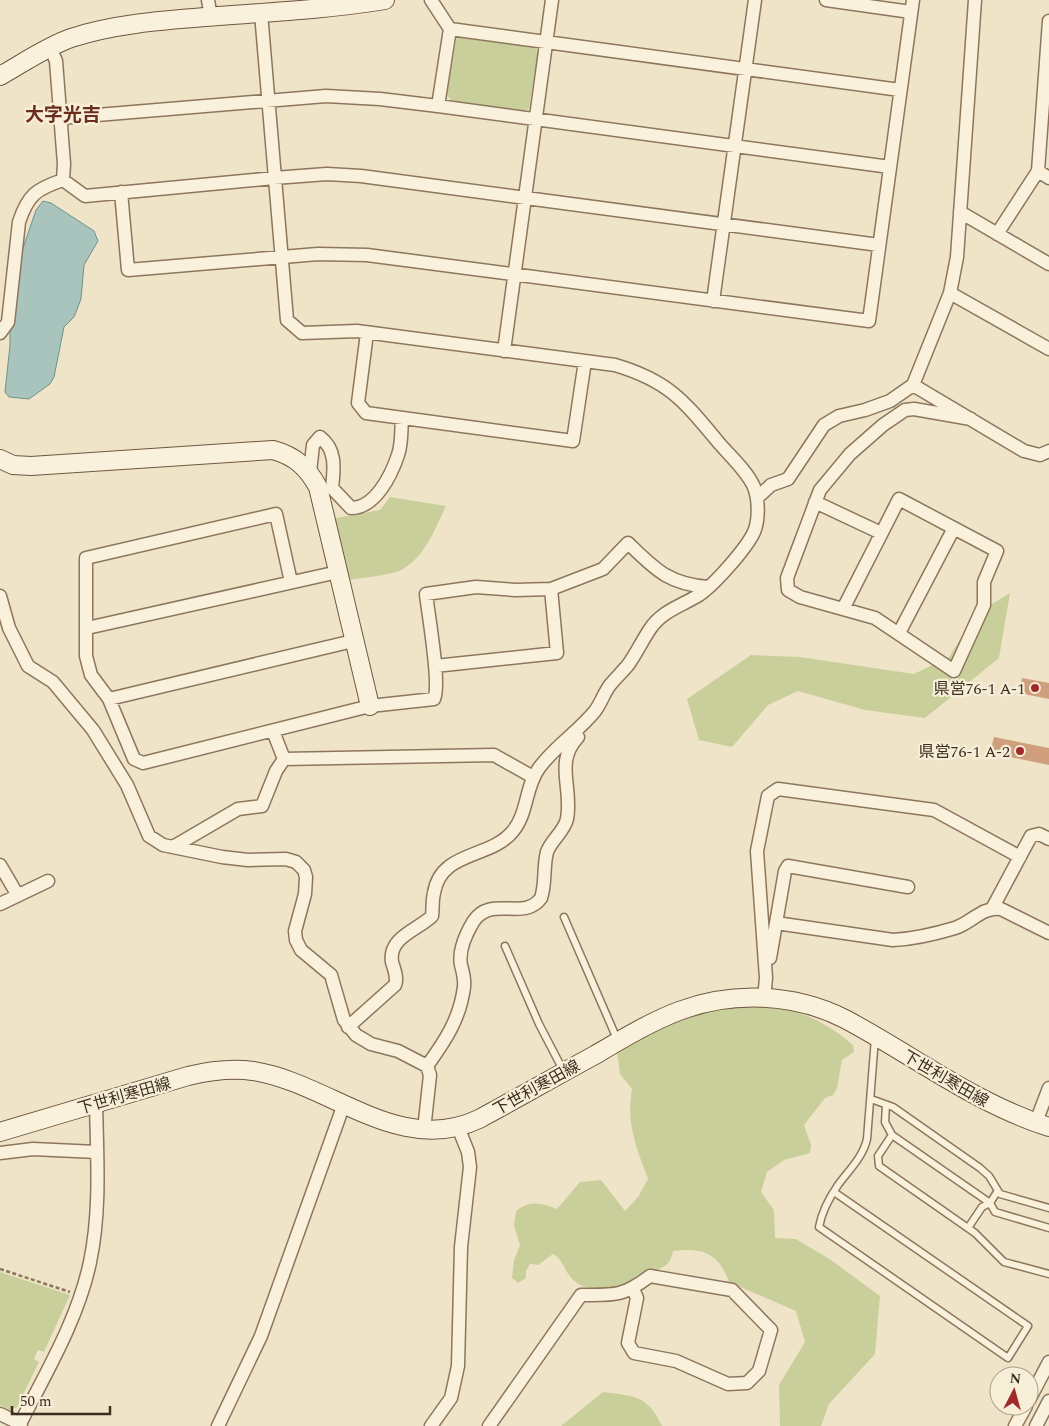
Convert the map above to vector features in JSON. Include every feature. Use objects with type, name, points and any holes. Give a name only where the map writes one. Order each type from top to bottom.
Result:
[{"type":"main road","points":[[0,76],[50,47],[70,38],[165,20],[210,8],[261,13],[385,0]]},
{"type":"main road","points":[[0,460],[13,465],[31,466],[273,450],[288,454],[310,472],[323,502],[353,641],[370,706]]},
{"type":"main road","name":"下世利寒田線","points":[[0,1132],[202,1073],[243,1070],[277,1077],[393,1124],[424,1130],[458,1127],[479,1119],[670,1014],[724,999],[764,998],[812,1006],[835,1015],[977,1097],[1042,1124]]},
{"type":"street","points":[[431,0],[450,29],[438,106]]},
{"type":"street","points":[[504,351],[552,0]]},
{"type":"street","points":[[714,301],[755,0]]},
{"type":"street","points":[[121,192],[128,270],[318,254],[367,254],[869,322],[912,6],[826,0]]},
{"type":"street","points":[[757,498],[771,485],[788,479],[824,425],[839,416],[865,410],[890,401],[913,385],[950,293],[957,257],[975,0]]},
{"type":"street","points":[[261,13],[287,320],[302,333],[367,333],[615,365],[636,371],[675,392],[741,468],[754,486],[757,498],[754,532],[720,576],[708,587],[668,611],[656,622],[629,663],[610,685],[599,706],[546,760],[533,777],[522,814],[513,831],[496,846],[467,855],[446,870],[440,878],[434,893],[432,916],[404,935],[395,945],[392,958],[397,979],[395,985],[348,1027]]},
{"type":"street","points":[[997,234],[1043,174],[1049,21]]},
{"type":"street","points":[[450,29],[900,90]]},
{"type":"street","points":[[50,47],[56,61],[61,118],[63,180]]},
{"type":"street","points":[[61,118],[268,101],[350,97],[438,106],[890,167]]},
{"type":"street","points":[[63,180],[85,196],[327,174],[361,176],[879,244]]},
{"type":"street","points":[[0,333],[8,322],[19,222],[24,207],[33,193],[44,186],[63,180]]},
{"type":"street","points":[[960,212],[1049,264]]},
{"type":"street","points":[[950,293],[1049,349]]},
{"type":"street","points":[[367,333],[358,403],[366,413],[402,419],[573,440],[585,361]]},
{"type":"street","points":[[913,385],[1024,451],[1040,455],[1049,451]]},
{"type":"street","points":[[843,609],[899,499],[997,551],[984,582],[984,606],[954,671],[875,618],[800,597],[788,590],[787,573],[803,540],[820,490],[850,454],[897,414],[905,410],[914,409],[971,419]]},
{"type":"street","points":[[310,472],[313,445],[320,437],[328,443],[335,461],[332,488],[351,508],[360,508],[371,501],[387,479],[399,454],[402,419]]},
{"type":"street","points":[[815,502],[882,533]]},
{"type":"street","points":[[292,582],[276,514],[86,558],[86,656],[91,675],[108,699],[134,759],[143,763],[370,706],[434,699],[436,694],[435,666],[426,594],[476,587],[516,590],[551,589],[603,569],[628,543],[665,577],[695,586],[708,587]]},
{"type":"street","points":[[899,633],[954,528]]},
{"type":"street","points":[[87,628],[338,572]]},
{"type":"street","points":[[435,666],[557,653],[551,589]]},
{"type":"street","points":[[0,596],[5,631],[28,666],[53,682],[93,730],[127,785],[146,832],[155,841],[173,847],[232,859],[289,859],[301,867],[306,877],[306,887],[295,931],[296,940],[301,950],[331,975],[341,1014],[348,1027],[371,1044],[398,1051],[427,1066],[430,1075],[424,1130]]},
{"type":"street","points":[[108,699],[353,641]]},
{"type":"street","points":[[427,1066],[451,1032],[456,1020],[464,986],[461,952],[465,937],[474,920],[490,908],[530,907],[541,898],[547,853],[564,826],[567,816],[569,795],[566,754],[576,738],[598,718],[599,706]]},
{"type":"street","points":[[273,730],[284,759]]},
{"type":"street","points":[[284,759],[494,755],[533,777]]},
{"type":"street","points":[[173,847],[231,812],[244,807],[262,806],[276,771],[284,759]]},
{"type":"street","points":[[766,978],[757,851],[768,796],[778,789],[934,810],[1020,856]]},
{"type":"street","points":[[776,923],[893,940],[905,940],[954,928],[992,908],[1031,836],[1039,834],[1049,839]]},
{"type":"street","points":[[0,865],[17,894]]},
{"type":"street","points":[[764,998],[785,871],[788,866],[908,887]]},
{"type":"street","points":[[0,904],[48,880]]},
{"type":"street","points":[[992,908],[1000,909],[1049,933]]},
{"type":"street","points":[[1042,1124],[1049,1088]]},
{"type":"street","points":[[0,1414],[20,1425],[67,1330],[90,1263],[97,1206],[96,1103]]},
{"type":"street","points":[[218,1426],[261,1336],[344,1104]]},
{"type":"street","points":[[431,1426],[452,1398],[458,1366],[461,1247],[470,1167],[468,1152],[458,1127]]},
{"type":"street","points":[[0,1153],[33,1149],[97,1152]]},
{"type":"street","points":[[489,1426],[581,1295],[620,1295],[633,1289],[650,1276],[723,1288],[738,1294],[771,1330],[759,1371],[747,1383],[734,1385],[676,1361],[634,1353],[628,1343],[637,1298],[633,1289]]},
{"type":"street","points":[[1039,1381],[1049,1362]]},
{"type":"street","points":[[1036,1426],[1047,1408]]},
{"type":"lane","points":[[564,917],[618,1042]]},
{"type":"lane","points":[[505,946],[539,1024],[564,1072]]},
{"type":"lane","points":[[834,1192],[1028,1326],[1008,1358],[819,1227],[822,1212],[834,1192],[864,1151],[875,1037]]},
{"type":"lane","points":[[870,1099],[893,1107],[980,1168],[990,1176],[997,1192],[1049,1208]]},
{"type":"lane","points":[[886,1105],[885,1122],[892,1135],[990,1203],[996,1212],[1049,1228]]},
{"type":"lane","points":[[892,1135],[878,1156],[880,1166],[968,1228],[1004,1262],[1049,1274]]},
{"type":"lane","points":[[968,1228],[982,1207],[990,1203],[997,1192]]},
{"type":"path","points":[[0,1268],[72,1293]]},
{"type":"green space","points":[[457,36],[533,46],[538,52],[529,108],[525,112],[451,100],[447,95]]},
{"type":"green space","points":[[390,497],[446,506],[424,549],[403,569],[380,575],[334,582],[321,521],[380,510]]},
{"type":"green space","points":[[1010,593],[999,658],[925,718],[865,710],[798,691],[768,705],[732,747],[699,740],[687,699],[751,655],[800,657],[914,674],[949,657],[977,613]]},
{"type":"green space","points":[[759,1001],[798,1012],[820,1022],[853,1045],[854,1052],[842,1060],[837,1088],[833,1095],[825,1098],[804,1125],[811,1145],[810,1153],[784,1160],[767,1172],[761,1192],[774,1210],[775,1238],[796,1239],[831,1260],[880,1296],[875,1354],[829,1404],[821,1426],[780,1426],[779,1385],[805,1342],[796,1311],[729,1282],[720,1264],[708,1254],[693,1250],[673,1251],[669,1262],[662,1268],[639,1274],[624,1286],[610,1290],[590,1289],[578,1284],[553,1254],[538,1265],[530,1264],[526,1271],[526,1278],[518,1283],[512,1278],[514,1260],[520,1245],[514,1226],[516,1211],[531,1204],[546,1205],[557,1209],[580,1182],[601,1180],[625,1211],[638,1197],[648,1179],[631,1124],[630,1101],[632,1089],[620,1074],[617,1052],[648,1025],[713,1006]]},
{"type":"green space","points":[[0,1272],[70,1295],[44,1352],[38,1350],[34,1359],[39,1362],[17,1407],[10,1410],[0,1405]]},
{"type":"green space","points":[[603,1392],[632,1396],[639,1399],[651,1408],[662,1426],[561,1426]]},
{"type":"water","points":[[43,201],[51,203],[94,231],[98,241],[84,265],[81,299],[74,317],[64,327],[54,377],[50,384],[29,399],[9,397],[5,392],[10,345],[10,298],[21,254],[36,210]]},
{"type":"building","name":"県営76-1 A-1","points":[[1022,678],[1049,683],[1049,699],[1019,693]]},
{"type":"building","name":"県営76-1 A-2","points":[[994,737],[1049,748],[1049,765],[990,753]]},
{"type":"place","name":"県営76-1 A-1","points":[[1035,688]]},
{"type":"place","name":"県営76-1 A-2","points":[[1020,751]]},
{"type":"district","name":"大字光吉","points":[[63,114]]}]
